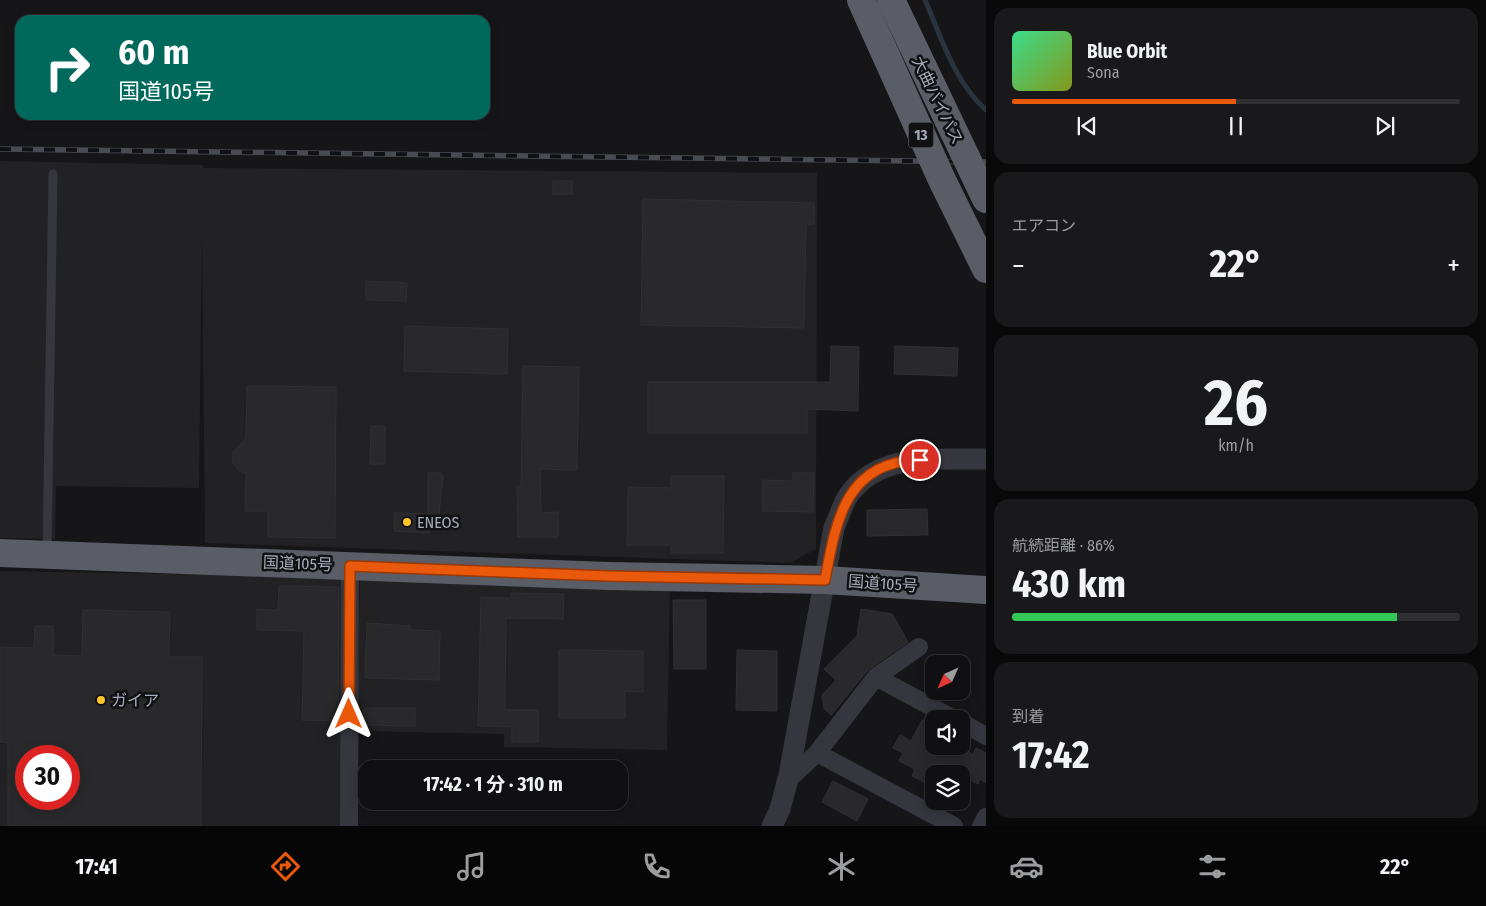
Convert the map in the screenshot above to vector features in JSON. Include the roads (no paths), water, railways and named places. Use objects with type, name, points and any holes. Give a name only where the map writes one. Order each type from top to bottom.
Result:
[{"type":"highway","name":"大曲バイパス","points":[[861,0],[942,180],[986,269]]},
{"type":"highway","name":"大曲バイパス","points":[[891,0],[986,199]]},
{"type":"highway","name":"国道105号","points":[[0,553],[608,576],[825,580],[986,590]]},
{"type":"street","points":[[772,826],[780,809],[788,780],[834,528],[848,497],[864,479],[883,467],[904,460],[986,459]]},
{"type":"street","points":[[348,826],[350,566]]},
{"type":"street","points":[[788,780],[816,753],[876,678],[919,647]]},
{"type":"street","points":[[876,678],[937,710]]},
{"type":"street","points":[[970,727],[986,736]]},
{"type":"street","points":[[816,753],[954,826]]},
{"type":"street","points":[[981,826],[986,817]]},
{"type":"lane","points":[[47,554],[53,174]]},
{"type":"waterway","points":[[925,0],[957,73],[975,99],[986,110]]},
{"type":"railway","points":[[0,149],[986,162]]},
{"type":"place","name":"ENEOS","points":[[407,522]]},
{"type":"place","name":"ガイア","points":[[101,700]]}]
